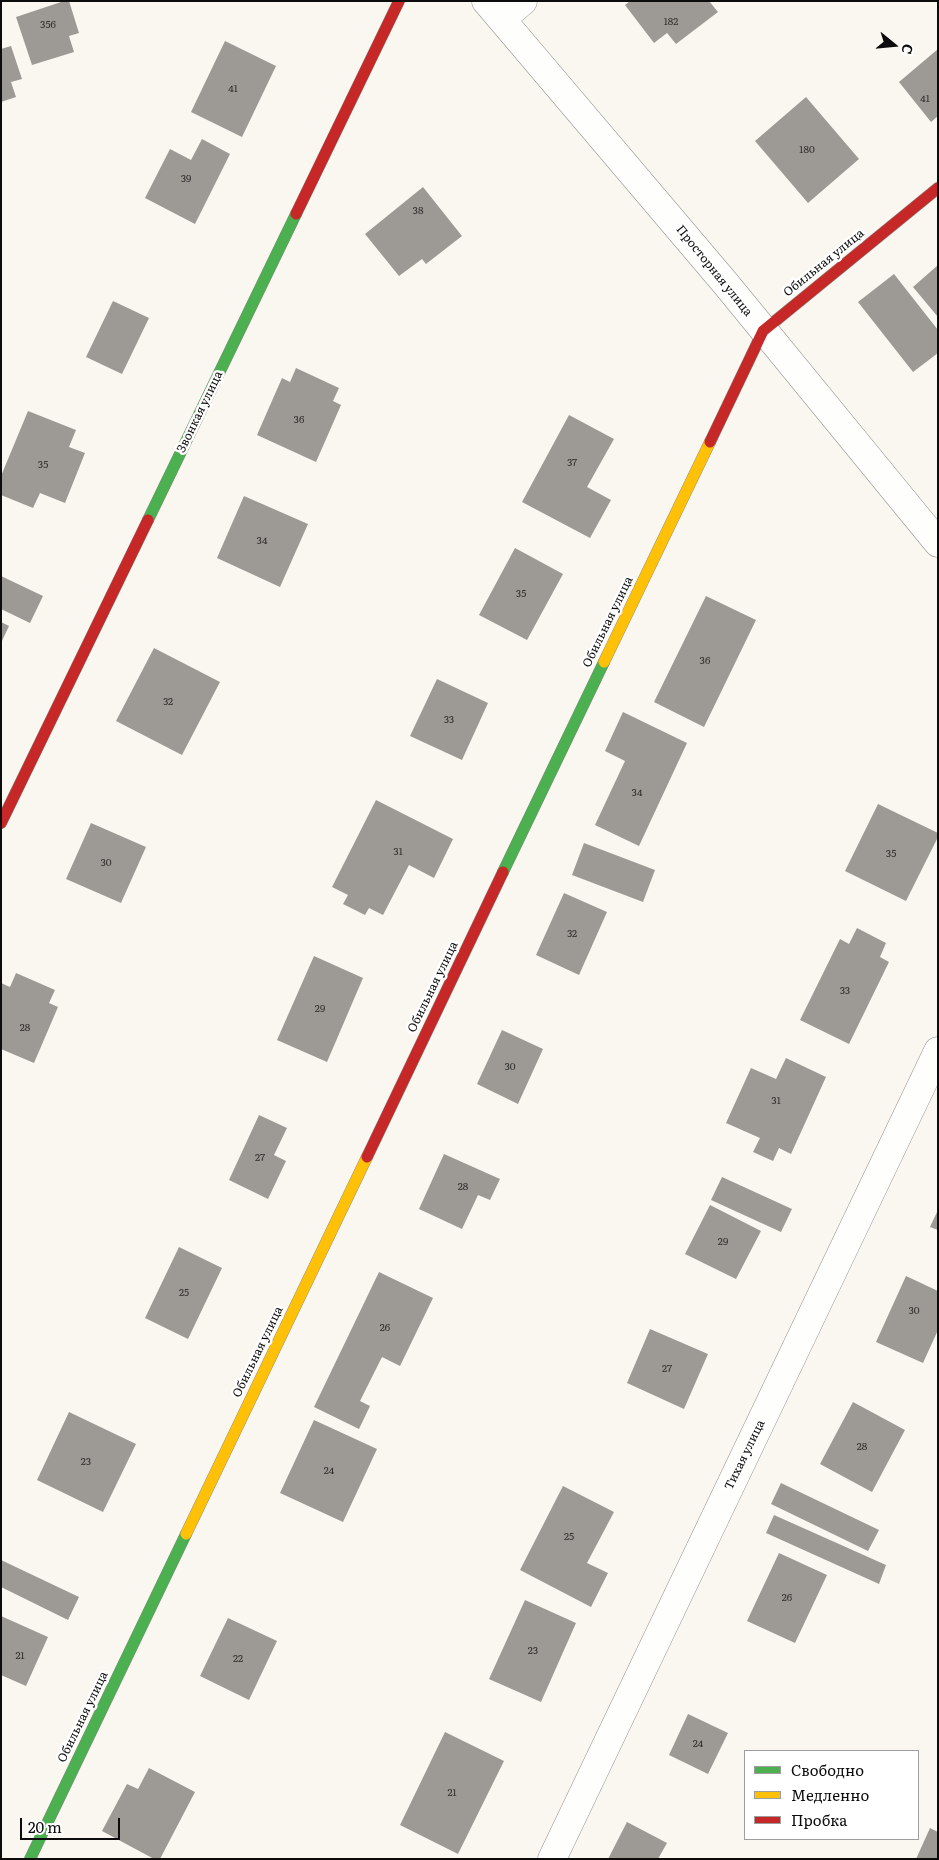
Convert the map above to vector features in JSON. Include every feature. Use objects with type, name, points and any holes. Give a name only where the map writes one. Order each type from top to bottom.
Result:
[{"type":"street","name":"Звонкая улица","points":[[1,822],[399,1]]},
{"type":"street","points":[[494,10],[523,1]]},
{"type":"street","name":"Просторная улица","points":[[494,10],[702,255],[938,543]]},
{"type":"street","name":"Обильная улица","points":[[30,1859],[763,331],[938,188]]},
{"type":"street","name":"Тихая улица","points":[[552,1859],[938,1051]]},
{"type":"building","points":[[69,1],[79,33],[69,36],[74,52],[32,65],[16,17]]},
{"type":"building","points":[[630,1],[709,1],[718,12],[676,44],[667,33],[654,43],[625,5]]},
{"type":"building","points":[[225,41],[276,66],[242,137],[191,112]]},
{"type":"building","points":[[11,46],[22,79],[11,82],[16,97],[1,102],[1,49]]},
{"type":"building","points":[[938,49],[938,116],[931,122],[899,82]]},
{"type":"building","points":[[806,97],[859,159],[808,203],[755,141]]},
{"type":"building","points":[[202,139],[230,154],[195,224],[145,198],[170,149],[191,160]]},
{"type":"building","points":[[423,187],[462,236],[426,264],[422,259],[399,276],[365,234]]},
{"type":"building","points":[[938,265],[938,317],[913,287]]},
{"type":"building","points":[[894,274],[938,330],[938,353],[913,372],[858,302]]},
{"type":"building","points":[[113,301],[149,318],[122,374],[86,357]]},
{"type":"building","points":[[296,368],[339,388],[333,401],[341,405],[316,462],[257,435],[282,378],[290,382]]},
{"type":"building","points":[[28,411],[76,430],[69,447],[85,453],[65,503],[40,493],[33,508],[1,495],[1,476]]},
{"type":"building","points":[[569,415],[614,439],[587,487],[611,500],[590,538],[522,502]]},
{"type":"building","points":[[244,496],[308,524],[280,587],[217,558]]},
{"type":"building","points":[[515,548],[563,574],[527,640],[479,615]]},
{"type":"building","points":[[1,576],[43,596],[30,623],[1,609]]},
{"type":"building","points":[[706,596],[756,620],[704,727],[654,702]]},
{"type":"building","points":[[1,622],[9,626],[1,643]]},
{"type":"building","points":[[154,648],[220,682],[182,755],[116,721]]},
{"type":"building","points":[[437,679],[488,703],[462,760],[410,736]]},
{"type":"building","points":[[623,712],[687,743],[639,846],[595,825],[625,761],[605,751]]},
{"type":"building","points":[[376,800],[453,839],[434,878],[409,865],[383,915],[369,908],[365,915],[343,904],[348,895],[332,887]]},
{"type":"building","points":[[878,804],[938,833],[938,837],[906,901],[845,871]]},
{"type":"building","points":[[91,823],[146,847],[121,903],[66,879]]},
{"type":"building","points":[[584,843],[655,870],[643,902],[572,875]]},
{"type":"building","points":[[564,893],[607,912],[579,975],[536,955]]},
{"type":"building","points":[[857,928],[886,943],[880,957],[889,962],[849,1044],[800,1020],[840,939],[849,944]]},
{"type":"building","points":[[314,956],[363,978],[327,1062],[277,1040]]},
{"type":"building","points":[[16,973],[55,990],[49,1003],[58,1007],[34,1063],[1,1049],[1,983],[10,987]]},
{"type":"building","points":[[502,1030],[543,1049],[518,1104],[477,1084]]},
{"type":"building","points":[[786,1058],[826,1077],[791,1154],[779,1148],[773,1161],[753,1152],[760,1138],[726,1123],[751,1068],[776,1079]]},
{"type":"building","points":[[259,1115],[287,1128],[274,1155],[286,1161],[268,1199],[229,1180]]},
{"type":"building","points":[[444,1154],[500,1179],[490,1200],[478,1195],[462,1229],[419,1209]]},
{"type":"building","points":[[722,1177],[792,1209],[781,1232],[711,1200]]},
{"type":"building","points":[[710,1205],[761,1231],[736,1279],[685,1254]]},
{"type":"building","points":[[938,1210],[938,1230],[930,1227]]},
{"type":"building","points":[[179,1247],[222,1268],[188,1339],[145,1318]]},
{"type":"building","points":[[379,1272],[433,1298],[400,1366],[382,1357],[360,1401],[370,1406],[359,1429],[314,1407]]},
{"type":"building","points":[[906,1276],[938,1291],[938,1330],[923,1363],[876,1342]]},
{"type":"building","points":[[650,1329],[708,1354],[684,1409],[627,1383]]},
{"type":"building","points":[[853,1402],[905,1430],[872,1492],[820,1464]]},
{"type":"building","points":[[69,1412],[136,1444],[103,1512],[37,1480]]},
{"type":"building","points":[[314,1420],[377,1449],[343,1522],[280,1493]]},
{"type":"building","points":[[781,1483],[879,1530],[868,1551],[771,1504]]},
{"type":"building","points":[[563,1486],[614,1512],[587,1563],[608,1573],[591,1607],[520,1570]]},
{"type":"building","points":[[774,1515],[886,1565],[879,1584],[766,1533]]},
{"type":"building","points":[[779,1553],[827,1575],[795,1643],[747,1621]]},
{"type":"building","points":[[1,1560],[79,1597],[68,1620],[1,1587]]},
{"type":"building","points":[[525,1600],[576,1623],[541,1702],[489,1679]]},
{"type":"building","points":[[1,1616],[48,1637],[26,1686],[1,1675]]},
{"type":"building","points":[[228,1618],[277,1641],[249,1700],[200,1676]]},
{"type":"building","points":[[688,1714],[728,1733],[708,1774],[669,1755]]},
{"type":"building","points":[[445,1732],[504,1761],[458,1854],[400,1825]]},
{"type":"building","points":[[149,1768],[195,1792],[160,1859],[154,1859],[102,1831],[127,1784],[138,1789]]},
{"type":"building","points":[[627,1822],[667,1843],[658,1859],[608,1859]]},
{"type":"building","points":[[930,1828],[938,1832],[938,1859],[916,1859]]},
{"type":"traffic: fast","points":[[148,520],[296,214]]},
{"type":"traffic: fast","points":[[503,872],[604,662]]},
{"type":"traffic: fast","points":[[30,1859],[186,1534]]},
{"type":"traffic: slow","points":[[604,662],[710,442]]},
{"type":"traffic: slow","points":[[186,1534],[367,1157]]},
{"type":"traffic: jam","points":[[296,214],[399,1]]},
{"type":"traffic: jam","points":[[710,442],[763,331],[938,188]]},
{"type":"traffic: jam","points":[[1,823],[148,520]]},
{"type":"traffic: jam","points":[[367,1157],[503,872]]}]
